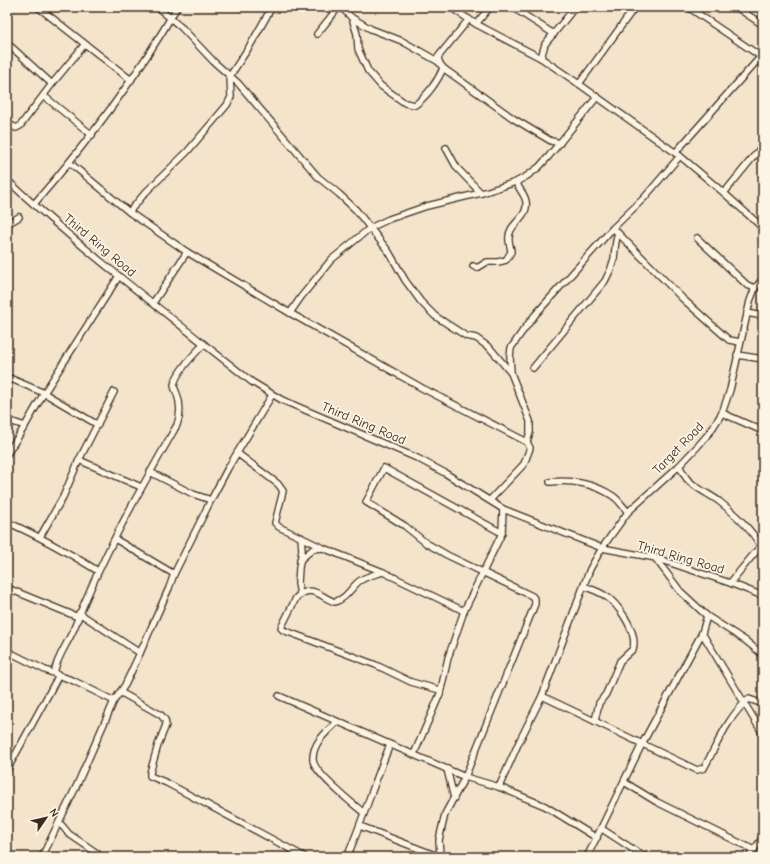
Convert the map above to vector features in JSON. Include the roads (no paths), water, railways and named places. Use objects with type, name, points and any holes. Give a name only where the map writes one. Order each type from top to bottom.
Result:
[{"type":"street","points":[[38,7],[131,80]]},
{"type":"street","points":[[157,7],[182,28],[214,62],[238,83],[318,177],[340,194],[389,252],[405,280],[421,302],[435,316],[466,336],[476,338],[490,348],[511,373]]},
{"type":"street","points":[[34,204],[92,135],[131,80],[177,7]]},
{"type":"street","points":[[129,212],[146,192],[187,152],[221,114],[231,97],[230,76],[251,44],[272,7]]},
{"type":"street","points":[[317,34],[337,7]]},
{"type":"street","points":[[341,7],[352,18],[371,29],[402,41],[439,62],[443,68],[514,119],[551,141],[560,143]]},
{"type":"street","points":[[450,7],[476,24],[541,58],[579,84],[678,154],[763,228]]},
{"type":"street","points":[[476,24],[490,7]]},
{"type":"street","points":[[512,7],[554,34]]},
{"type":"street","points":[[541,58],[545,44],[575,7]]},
{"type":"street","points":[[579,84],[635,7]]},
{"type":"street","points":[[527,442],[530,432],[530,421],[511,373],[511,348],[535,314],[613,228],[644,198],[678,154],[762,56],[688,7]]},
{"type":"street","points":[[736,7],[763,25]]},
{"type":"street","points":[[352,18],[357,34],[358,49],[368,71],[381,86],[405,103],[415,105],[421,100],[441,75],[443,68]]},
{"type":"street","points":[[439,62],[438,57],[469,19]]},
{"type":"street","points":[[7,43],[52,84]]},
{"type":"street","points":[[7,123],[16,128],[20,126],[85,44]]},
{"type":"street","points":[[44,96],[92,135]]},
{"type":"street","points":[[290,313],[331,260],[370,228],[427,206],[481,193],[516,182],[539,167],[597,97]]},
{"type":"street","points":[[724,193],[763,145]]},
{"type":"street","points":[[446,148],[457,168],[481,193]]},
{"type":"street","points":[[70,163],[129,212],[187,252],[428,392],[527,442],[530,448],[524,464],[490,500]]},
{"type":"street","name":"Third Ring Road","points":[[7,180],[119,276],[252,382],[272,395],[417,458],[503,509],[602,548],[656,558],[730,583],[763,596]]},
{"type":"street","points":[[473,266],[477,268],[487,262],[506,260],[511,252],[508,237],[511,228],[520,221],[525,212],[526,203],[525,198],[516,182]]},
{"type":"street","points":[[7,224],[19,217]]},
{"type":"street","points":[[613,228],[683,299],[729,340],[740,342]]},
{"type":"street","points":[[533,368],[606,281],[612,265],[615,240],[618,233]]},
{"type":"street","points":[[697,238],[747,285],[756,288]]},
{"type":"street","points":[[153,303],[187,252]]},
{"type":"street","points":[[7,454],[119,276]]},
{"type":"street","name":"Target Road","points":[[499,786],[542,696],[590,569],[602,548],[628,512],[679,466],[698,446],[722,413],[730,390],[750,301],[756,288],[763,279]]},
{"type":"street","points":[[747,313],[763,316]]},
{"type":"street","points":[[7,770],[56,674],[56,664],[98,571],[141,487],[177,425],[181,414],[180,404],[174,385],[185,365],[204,344]]},
{"type":"street","points":[[737,355],[763,359]]},
{"type":"street","points":[[7,377],[44,393],[98,425]]},
{"type":"street","points":[[40,537],[63,497],[79,460],[114,392]]},
{"type":"street","points":[[42,857],[76,787],[114,700],[125,685],[140,653],[174,574],[211,500],[272,395]]},
{"type":"street","points":[[722,413],[763,431]]},
{"type":"street","points":[[7,420],[25,426]]},
{"type":"street","points":[[237,453],[278,484],[283,491],[275,523],[279,527],[322,548],[383,572],[464,611]]},
{"type":"street","points":[[79,460],[141,487]]},
{"type":"street","points":[[679,466],[687,479],[720,501],[762,544],[730,583]]},
{"type":"street","points":[[360,826],[440,857],[439,840],[448,808],[466,777],[535,600],[532,596],[447,555],[426,543],[405,526],[366,502],[384,468],[502,533]]},
{"type":"street","points":[[150,472],[193,494],[211,500]]},
{"type":"street","points":[[550,482],[564,480],[594,487],[614,497],[628,512]]},
{"type":"street","points":[[414,754],[440,690],[448,658],[464,611],[502,533],[503,509]]},
{"type":"street","points":[[7,522],[70,553],[98,571]]},
{"type":"street","points":[[300,595],[298,582],[302,550],[301,537]]},
{"type":"street","points":[[115,539],[174,574]]},
{"type":"street","points":[[300,560],[313,549],[322,548]]},
{"type":"street","points":[[656,558],[680,591],[707,616],[746,641],[763,655]]},
{"type":"street","points":[[383,572],[367,577],[358,582],[346,597],[335,602],[328,600],[321,594],[314,592],[308,591],[300,595],[296,598],[281,628],[376,665],[411,682],[440,690]]},
{"type":"street","points":[[584,586],[604,594],[614,602],[630,627],[634,640],[633,649],[620,661],[606,694],[599,703],[595,721]]},
{"type":"street","points":[[7,588],[79,615],[140,653]]},
{"type":"street","points":[[587,857],[602,829],[642,744],[702,633],[707,616]]},
{"type":"street","points":[[702,633],[763,734]]},
{"type":"street","points":[[7,651],[45,670],[74,681],[114,700]]},
{"type":"street","points":[[120,692],[161,715],[165,720],[166,725],[158,745],[150,776],[167,782],[305,857]]},
{"type":"street","points":[[279,696],[446,769],[466,777],[499,786],[545,806],[597,838]]},
{"type":"street","points":[[542,696],[673,760],[697,770],[704,768],[730,722],[744,703],[749,699],[763,704]]},
{"type":"street","points":[[336,722],[322,736],[314,752],[313,762],[333,786],[364,813]]},
{"type":"street","points":[[347,857],[360,826],[377,774],[390,745]]},
{"type":"street","points":[[446,769],[454,798]]},
{"type":"street","points":[[624,782],[657,802],[754,850]]},
{"type":"street","points":[[59,822],[68,834],[97,853],[100,857]]},
{"type":"street","points":[[602,829],[645,857]]},
{"type":"street","points":[[749,857],[763,837]]}]
